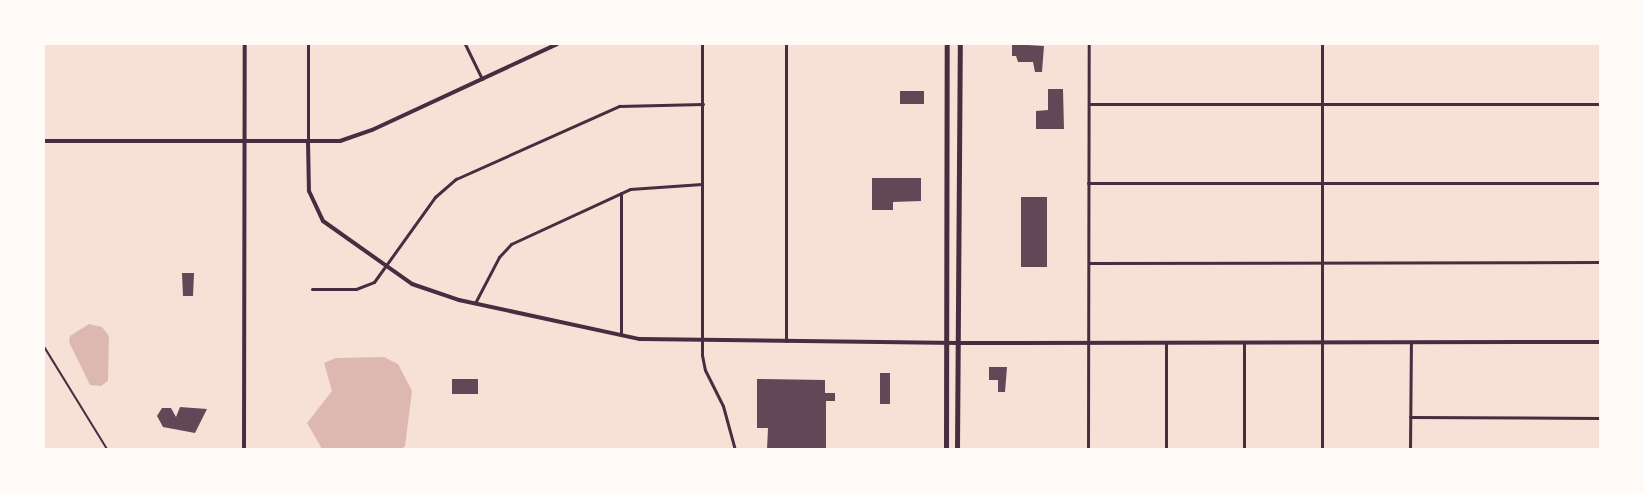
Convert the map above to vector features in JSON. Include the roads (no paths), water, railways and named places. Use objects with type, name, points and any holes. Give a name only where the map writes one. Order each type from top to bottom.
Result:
[{"type":"main road","points":[[946,450],[947,44]]},
{"type":"main road","points":[[957,450],[960,44]]},
{"type":"street","points":[[244,450],[245,44]]},
{"type":"street","points":[[308,44],[309,191],[319,215],[334,231],[425,291],[475,303],[621,335],[702,341],[1600,342]]},
{"type":"street","points":[[465,44],[482,79]]},
{"type":"street","points":[[44,141],[308,141],[356,137],[557,44]]},
{"type":"street","points":[[702,44],[703,363],[723,406],[735,450]]},
{"type":"street","points":[[786,44],[786,341]]},
{"type":"street","points":[[1088,450],[1089,44]]},
{"type":"street","points":[[1322,44],[1322,450]]},
{"type":"street","points":[[312,289],[362,288],[374,282],[435,197],[456,179],[619,106],[703,104]]},
{"type":"street","points":[[1089,104],[1600,104]]},
{"type":"street","points":[[1088,183],[1600,183]]},
{"type":"street","points":[[475,303],[499,257],[511,244],[621,192],[647,185],[702,184]]},
{"type":"street","points":[[621,192],[621,335]]},
{"type":"street","points":[[1089,263],[1600,262]]},
{"type":"street","points":[[1410,450],[1411,342]]},
{"type":"street","points":[[1166,343],[1166,450]]},
{"type":"street","points":[[1244,343],[1244,450]]},
{"type":"street","points":[[1410,417],[1600,418]]}]
